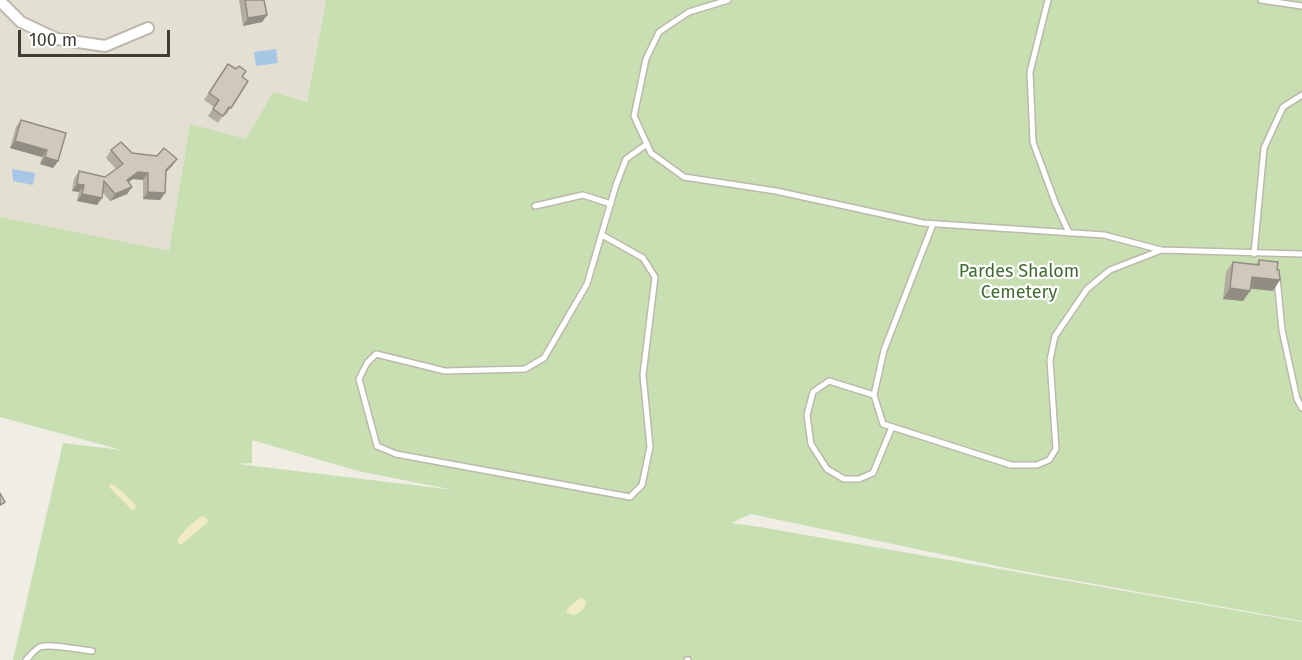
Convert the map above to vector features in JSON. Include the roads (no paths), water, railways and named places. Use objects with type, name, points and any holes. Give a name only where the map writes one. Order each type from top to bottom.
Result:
[{"type":"street","points":[[0,1],[21,22],[57,39],[105,46],[148,28]]},
{"type":"lane","points":[[728,0],[689,12],[659,32],[646,59],[634,116],[651,153],[684,177],[776,191],[923,223],[1104,235],[1161,250],[1302,254]]},
{"type":"lane","points":[[1048,0],[1030,72],[1033,141],[1054,202],[1069,233]]},
{"type":"lane","points":[[1261,0],[1302,6]]},
{"type":"lane","points":[[1254,254],[1264,148],[1283,107],[1302,94]]},
{"type":"lane","points":[[602,235],[644,258],[655,277],[643,375],[650,447],[642,485],[630,497],[396,454],[377,446],[359,379],[367,363],[376,354],[446,371],[525,369],[544,358],[587,284],[616,184],[626,159],[647,144]]},
{"type":"lane","points":[[535,206],[583,195],[611,204]]},
{"type":"lane","points":[[933,224],[884,350],[874,395],[883,424],[1011,465],[1037,465],[1049,460],[1056,449],[1050,360],[1055,336],[1087,289],[1110,270],[1161,250]]},
{"type":"lane","points":[[1274,254],[1275,265]]},
{"type":"lane","points":[[1277,275],[1282,330],[1297,399],[1302,408]]},
{"type":"lane","points":[[874,395],[830,381],[813,392],[807,415],[811,444],[827,469],[844,478],[858,479],[873,473],[892,427]]},
{"type":"lane","points":[[26,660],[38,648],[44,646],[92,651]]},
{"type":"water","points":[[276,49],[278,63],[256,66],[254,52]]},
{"type":"water","points":[[12,169],[35,173],[33,185],[13,181]]},
{"type":"park label","name":"Pardes Shalom Cemetery","points":[[1019,282]]}]
